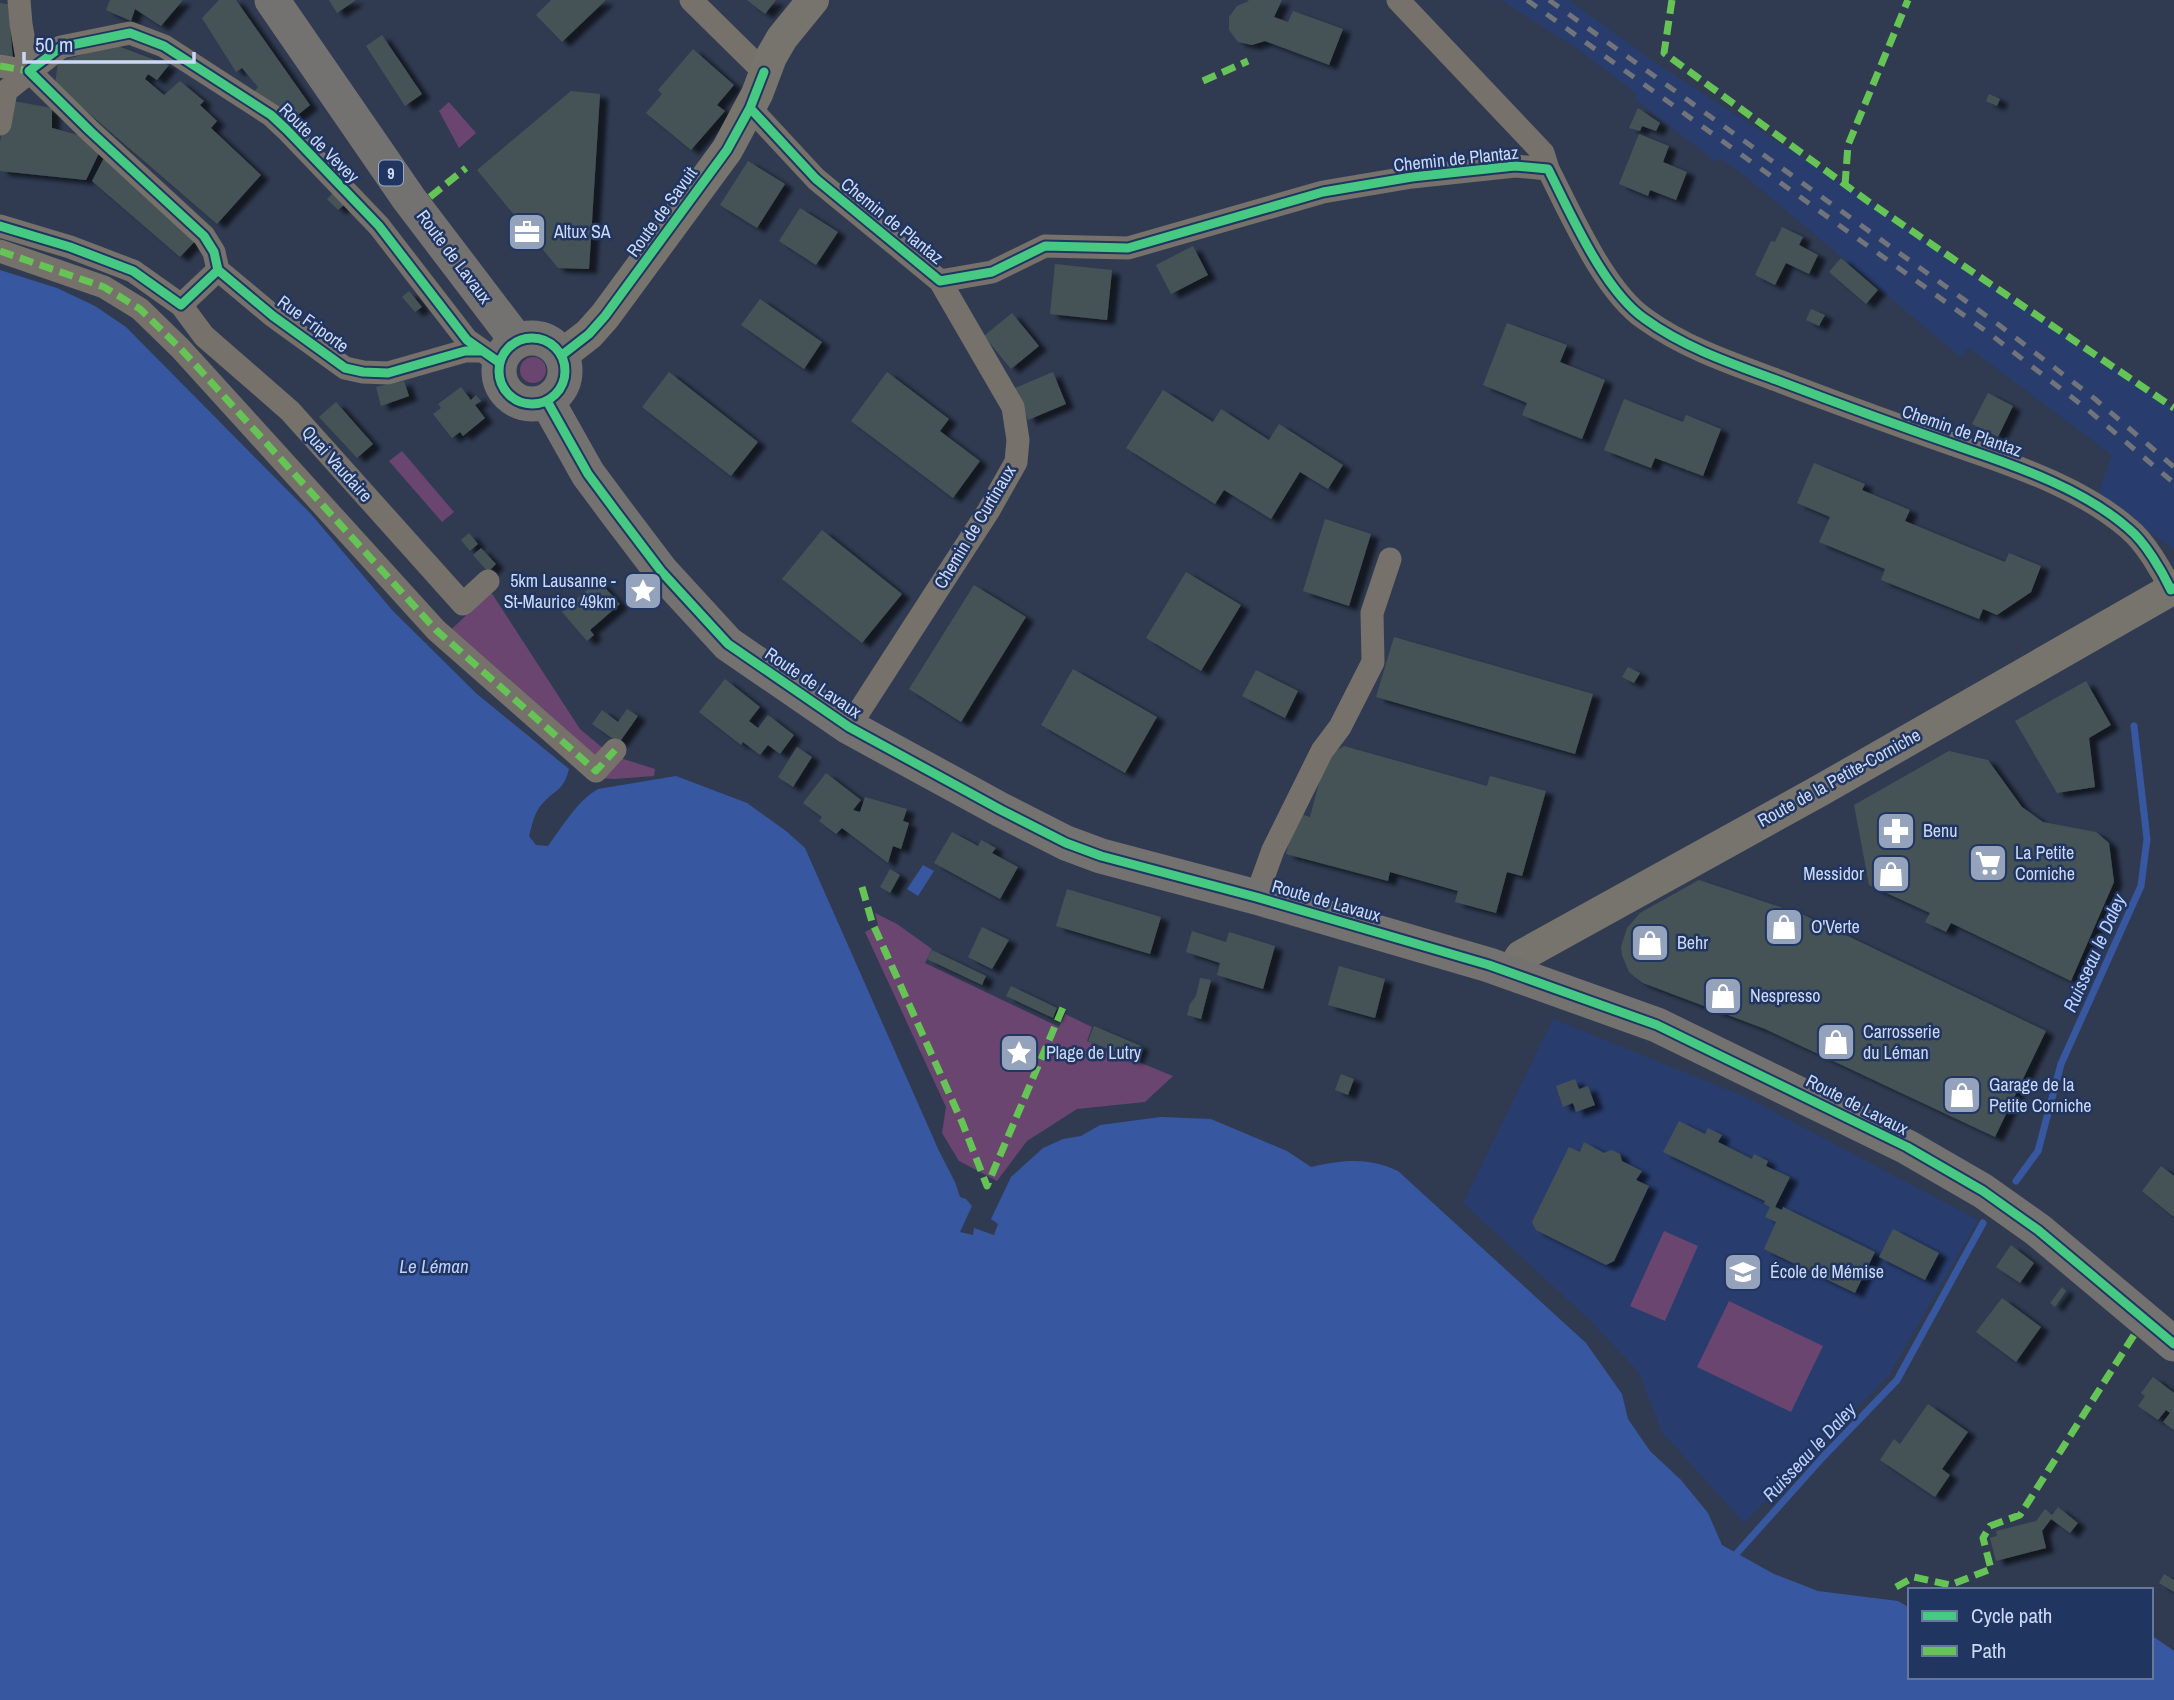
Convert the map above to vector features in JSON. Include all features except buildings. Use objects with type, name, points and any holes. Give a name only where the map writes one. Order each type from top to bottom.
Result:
[{"type":"main road","name":"Route de Lavaux","points":[[272,0],[409,199],[500,352]]},
{"type":"main road","points":[[537,338],[556,346],[562,355],[566,376],[562,386],[547,401],[526,404],[507,393],[499,374],[500,352],[537,338]]},
{"type":"main road","name":"Route de Lavaux","points":[[547,401],[589,474],[617,513],[662,571],[728,644],[849,727],[1066,843],[1101,856],[1256,897],[1511,972],[1657,1026],[1906,1147],[1983,1191],[2038,1230],[2174,1344]]},
{"type":"street","points":[[0,66],[29,71],[19,0]]},
{"type":"street","points":[[691,0],[764,72]]},
{"type":"street","name":"Route de Savuit","points":[[562,355],[589,334],[605,316],[727,150],[751,108],[764,72],[782,38],[813,0]]},
{"type":"street","points":[[1398,0],[1543,153],[1548,169]]},
{"type":"street","name":"Route de Vevey","points":[[0,124],[6,91],[61,47],[130,33],[164,46],[271,115],[379,226],[467,340],[500,352]]},
{"type":"street","name":"Rue Friporte","points":[[29,71],[204,236],[214,252],[218,270],[273,316],[345,368],[388,373],[465,351],[500,352]]},
{"type":"street","name":"Chemin de Plantaz","points":[[751,108],[816,179],[940,281],[992,272],[1045,246],[1128,248],[1323,192],[1412,177],[1515,166],[1548,169],[1575,223],[1614,289],[1643,319],[1704,353],[1871,416],[2019,467],[2097,505],[2131,530],[2173,589]]},
{"type":"street","points":[[0,226],[133,271],[181,306],[218,270]]},
{"type":"street","points":[[0,251],[104,287],[140,309],[181,349],[453,647],[596,771],[615,750]]},
{"type":"street","name":"Chemin de Curtinaux","points":[[849,727],[989,510],[1016,461],[1018,440],[1013,407],[940,281]]},
{"type":"street","name":"Quai Vaudaire","points":[[181,306],[204,336],[290,411],[463,604],[488,581]]},
{"type":"street","points":[[1256,897],[1273,850],[1322,751],[1340,727],[1373,662],[1372,613],[1390,559]]},
{"type":"street","name":"Route de la Petite-Corniche","points":[[1511,972],[1521,956],[1821,790],[2173,589]]},
{"type":"shaded area","points":[[1502,0],[1569,0],[1657,64],[1845,185],[2174,408],[2174,549],[2097,496],[2112,455],[1968,347],[1962,358],[1740,172],[1720,158],[1716,162],[1635,99],[1636,93],[1576,48]]},
{"type":"shaded area","points":[[449,102],[476,133],[459,148],[439,111]]},
{"type":"shaded area","points":[[533,357],[542,361],[546,370],[542,379],[533,383],[524,379],[520,370],[524,361]]},
{"type":"shaded area","points":[[402,451],[454,512],[442,522],[389,461]]},
{"type":"shaded area","points":[[491,592],[580,729],[611,755],[655,769],[654,776],[599,778],[440,640]]},
{"type":"shaded area","name":"Plage de Lutry","points":[[875,913],[897,924],[932,949],[925,963],[1059,1027],[1065,1014],[1092,1027],[1087,1041],[1173,1076],[1145,1102],[1077,1109],[1027,1141],[997,1181],[959,1161],[942,1133],[946,1107],[865,932],[878,925]]},
{"type":"shaded area","name":"École de Mémise","points":[[1553,1019],[1748,1098],[1978,1220],[1889,1375],[1744,1523],[1662,1432],[1639,1373],[1594,1324],[1463,1203]]},
{"type":"shaded area","points":[[1664,1231],[1698,1246],[1665,1321],[1630,1306]]},
{"type":"shaded area","points":[[1729,1301],[1823,1346],[1791,1412],[1697,1367]]},
{"type":"water","name":"Le Léman","points":[[0,270],[57,288],[95,306],[126,327],[311,514],[393,611],[477,694],[569,769],[561,786],[542,804],[535,815],[529,836],[536,845],[548,846],[577,807],[598,789],[676,776],[747,803],[805,848],[960,1197],[972,1206],[960,1232],[973,1235],[974,1228],[994,1235],[998,1224],[991,1219],[1011,1177],[1043,1148],[1063,1139],[1081,1136],[1100,1125],[1161,1117],[1211,1119],[1287,1151],[1311,1167],[1355,1161],[1376,1163],[1398,1171],[1586,1343],[1622,1394],[1628,1419],[1650,1451],[1681,1480],[1708,1513],[1722,1545],[1774,1574],[1818,1591],[1898,1601],[1908,1607],[1908,1679],[2153,1679],[2153,1636],[2174,1651],[2174,1700],[0,1700]]},
{"type":"water","points":[[923,865],[934,871],[918,896],[907,889]]},
{"type":"waterway","name":"Ruisseau le Daley","points":[[2016,1181],[2038,1151],[2061,1064],[2141,886],[2147,839],[2134,726]]},
{"type":"waterway","name":"Ruisseau le Daley","points":[[1737,1553],[1822,1458],[1897,1380],[1983,1223]]},
{"type":"railway","points":[[1527,0],[1990,334],[2087,409],[2174,483]]},
{"type":"railway","points":[[1549,0],[1999,325],[2095,399],[2174,467]]},
{"type":"marked path","points":[[1672,0],[1664,53],[1869,202],[2174,408]]},
{"type":"marked path","points":[[1845,185],[1848,145],[1908,0]]},
{"type":"marked path","points":[[1203,81],[1248,61]]},
{"type":"marked path","points":[[0,66],[29,71]]},
{"type":"marked path","points":[[430,197],[466,168]]},
{"type":"marked path","points":[[0,251],[104,287],[140,309],[181,349],[436,630],[596,771],[615,750]]},
{"type":"marked path","points":[[862,887],[872,922],[962,1122],[987,1186],[1064,1005]]},
{"type":"marked path","points":[[1896,1587],[1914,1577],[1950,1585],[1991,1569],[1983,1538],[1990,1526],[2020,1515],[2134,1335]]},
{"type":"cycle path","points":[[29,71],[61,47],[130,33],[164,46],[271,115],[287,130],[379,226],[467,340],[500,363]]},
{"type":"cycle path","points":[[29,71],[204,236],[214,252],[218,270],[273,316],[345,368],[388,373],[465,351],[482,351]]},
{"type":"cycle path","points":[[562,355],[589,334],[605,316],[727,150],[750,108],[764,72]]},
{"type":"cycle path","points":[[750,108],[816,179],[940,281],[992,272],[1045,246],[1128,248],[1323,192],[1412,177],[1515,166],[1548,169],[1602,271],[1630,306],[1645,319],[1693,347],[1727,362],[2010,465],[2073,492],[2112,515],[2135,535],[2153,557],[2171,590],[2174,588]]},
{"type":"cycle path","points":[[0,226],[70,247],[133,271],[181,305],[218,270]]},
{"type":"cycle path","points":[[538,338],[556,347],[563,358],[565,371],[563,384],[556,395],[545,402],[526,404],[508,395],[501,384],[499,365],[508,347],[519,340],[538,338]]},
{"type":"cycle path","points":[[547,401],[588,474],[617,513],[661,571],[728,644],[849,727],[1001,810],[1066,843],[1101,856],[1256,897],[1489,965],[1657,1025],[1907,1147],[1983,1191],[2038,1230],[2174,1344]]},
{"type":"place","name":"Altux SA","points":[[527,232]]},
{"type":"place","name":"5km Lausanne - St-Maurice 49km","points":[[643,591]]},
{"type":"place","name":"Benu","points":[[1896,831]]},
{"type":"place","name":"La Petite Corniche","points":[[1988,863]]},
{"type":"place","name":"Messidor","points":[[1891,874]]},
{"type":"place","name":"O'Verte","points":[[1784,927]]},
{"type":"place","name":"Behr","points":[[1650,943]]},
{"type":"place","name":"Nespresso","points":[[1723,996]]},
{"type":"place","name":"Carrosserie du Léman","points":[[1836,1042]]},
{"type":"place","name":"Plage de Lutry","points":[[1019,1053]]},
{"type":"place","name":"Garage de la Petite Corniche","points":[[1962,1095]]},
{"type":"place","name":"École de Mémise","points":[[1743,1272]]}]
